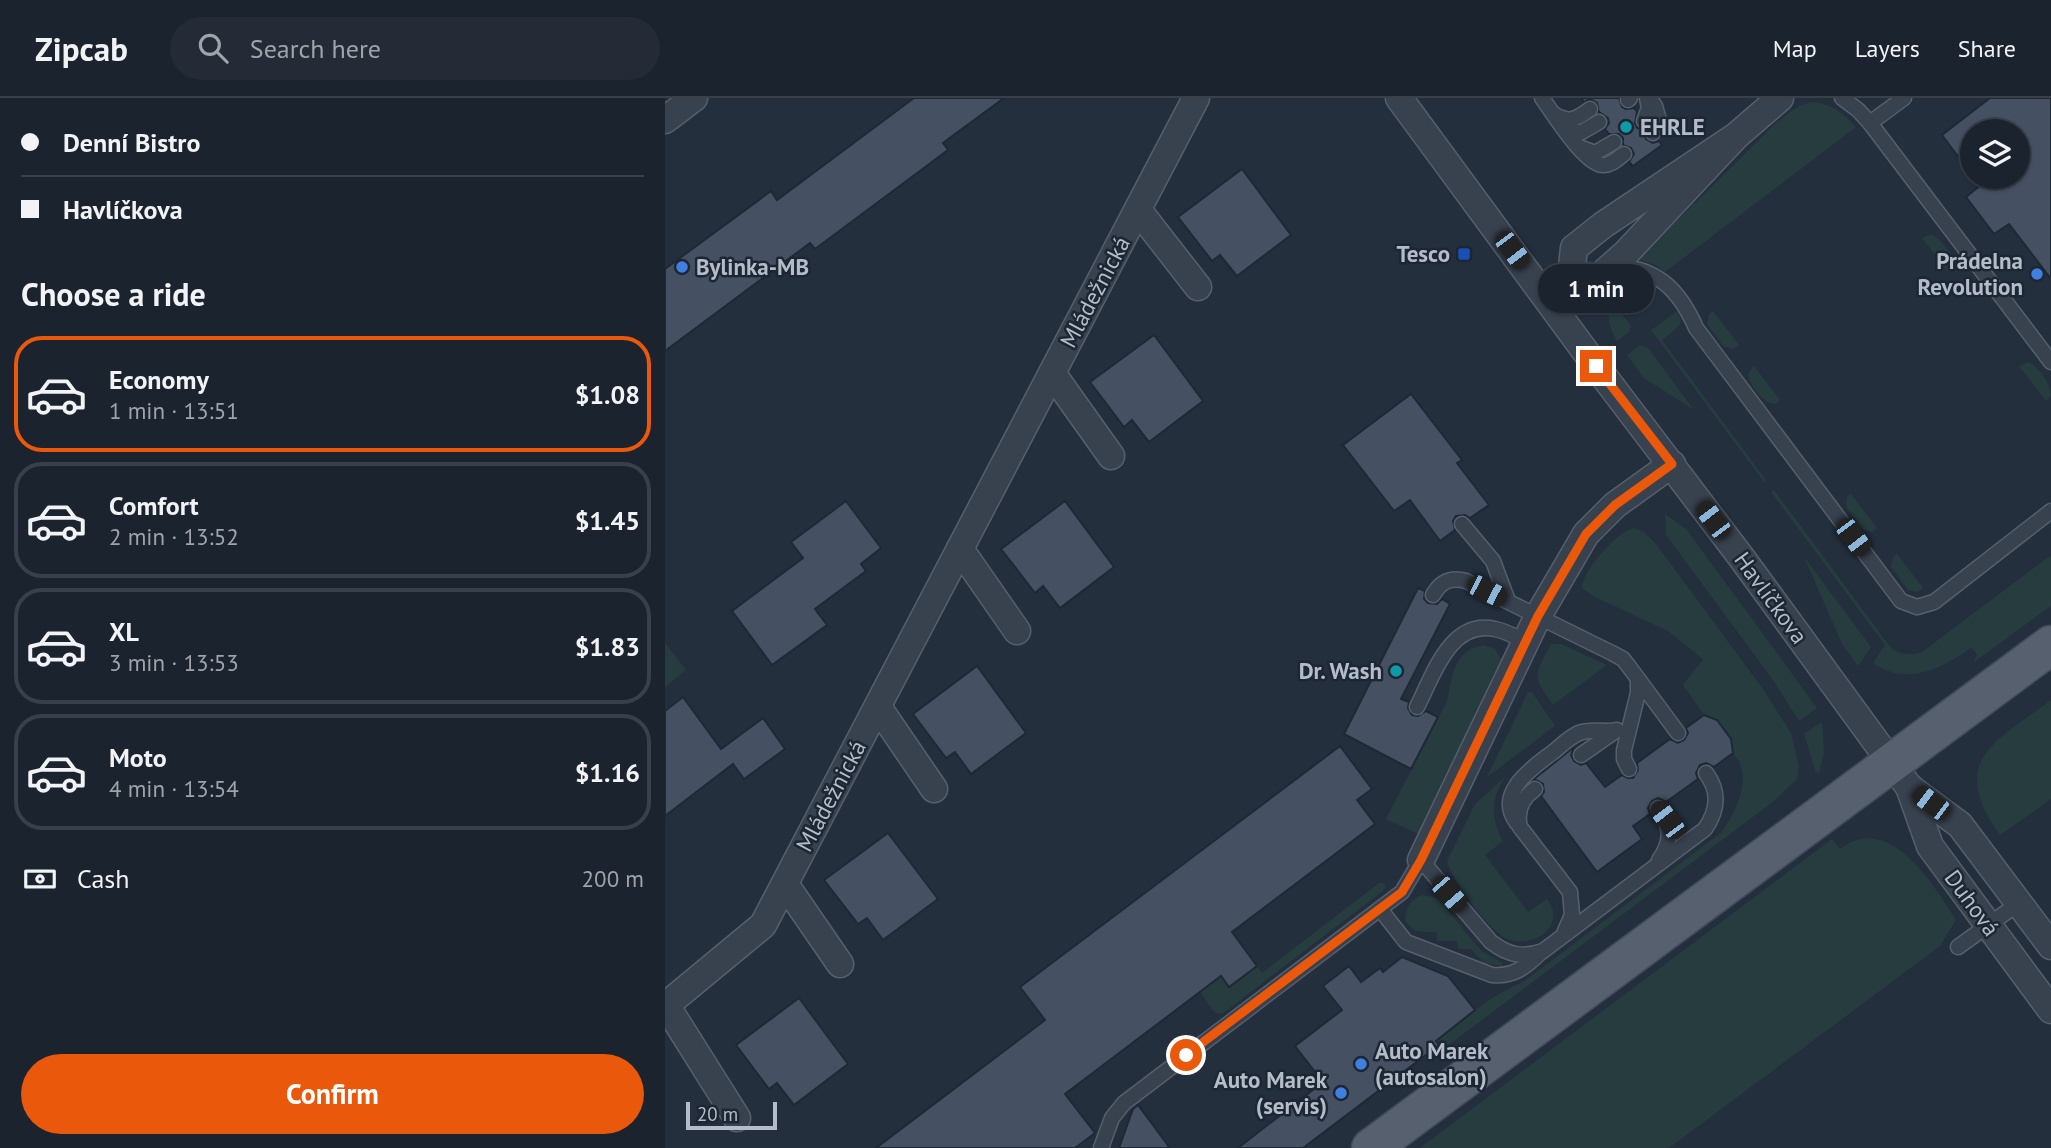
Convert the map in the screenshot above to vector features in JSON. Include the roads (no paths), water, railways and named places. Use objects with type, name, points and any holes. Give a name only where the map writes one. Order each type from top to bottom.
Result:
[{"type":"main road","points":[[1371,1148],[1901,775],[2051,645]]},
{"type":"street","points":[[665,120],[694,98]]},
{"type":"street","name":"Mládežnická","points":[[737,1118],[666,1005],[763,925],[1196,98]]},
{"type":"street","name":"Havlíčkova","points":[[1399,98],[1557,285],[1672,464],[1901,775]]},
{"type":"street","points":[[1557,285],[1599,277],[1736,136],[1780,98]]},
{"type":"street","points":[[1557,285],[1574,248],[1603,225],[1736,136]]},
{"type":"street","name":"Mládežnická","points":[[1138,210],[1198,287]]},
{"type":"street","name":"Mládežnická","points":[[1052,373],[1111,456]]},
{"type":"street","points":[[1421,860],[1538,616],[1586,534],[1615,505],[1672,464]]},
{"type":"street","points":[[960,549],[1017,631]]},
{"type":"street","name":"Mládežnická","points":[[877,707],[934,789]]},
{"type":"street","name":"Duhová","points":[[1901,775],[1960,825],[2051,946]]},
{"type":"street","name":"Duhová","points":[[1901,775],[1930,846],[2051,1010]]},
{"type":"street","points":[[785,884],[839,964]]},
{"type":"lane","points":[[1542,98],[1587,158],[1598,165],[1610,164],[1623,154]]},
{"type":"lane","points":[[1648,98],[1648,127]]},
{"type":"lane","points":[[1842,98],[1859,110],[1870,123],[2051,362]]},
{"type":"lane","points":[[1870,123],[1904,98]]},
{"type":"lane","points":[[1553,113],[1570,120],[1577,119],[1590,109]]},
{"type":"lane","points":[[1562,125],[1580,133],[1599,122]]},
{"type":"lane","points":[[1577,146],[1595,153],[1614,142]]},
{"type":"lane","points":[[1612,266],[1640,268],[1670,288],[1689,313],[1696,328],[1901,601],[1917,607],[1934,602],[2051,511]]},
{"type":"lane","points":[[1462,524],[1493,561],[1508,601]]},
{"type":"lane","points":[[1433,595],[1438,586],[1446,580],[1456,578],[1467,581],[1623,659],[1678,733]]},
{"type":"lane","points":[[1417,707],[1448,646],[1458,638],[1469,632],[1492,628],[1526,642]]},
{"type":"lane","points":[[1629,769],[1624,759],[1624,750],[1639,693],[1637,678]]},
{"type":"lane","points":[[1581,755],[1618,730],[1633,712]]},
{"type":"lane","points":[[1560,938],[1572,915],[1570,892],[1511,816],[1511,796],[1525,773],[1576,735],[1589,731],[1618,730]]},
{"type":"lane","points":[[1380,909],[1399,934],[1415,947],[1492,975],[1503,976],[1516,972],[1705,829],[1711,820],[1717,796],[1714,784],[1706,773]]},
{"type":"lane","points":[[1520,827],[1517,819],[1523,801],[1535,789]]},
{"type":"lane","points":[[1654,867],[1663,854],[1669,831],[1667,820],[1658,808]]},
{"type":"lane","points":[[1101,1148],[1112,1118],[1124,1103],[1402,892],[1421,860],[1491,942],[1502,951],[1528,956],[1543,951]]},
{"type":"lane","points":[[1958,947],[2019,903]]},
{"type":"place","name":"EHRLE","points":[[1626,127]]},
{"type":"place","name":"Tesco","points":[[1464,254]]},
{"type":"place","name":"Bylinka-MB","points":[[682,267]]},
{"type":"place","name":"Prádelna Revolution","points":[[2037,274]]},
{"type":"place","name":"Dr. Wash","points":[[1396,671]]},
{"type":"place","name":"Auto Marek (autosalon)","points":[[1361,1064]]},
{"type":"place","name":"Auto Marek (servis)","points":[[1341,1093]]}]
